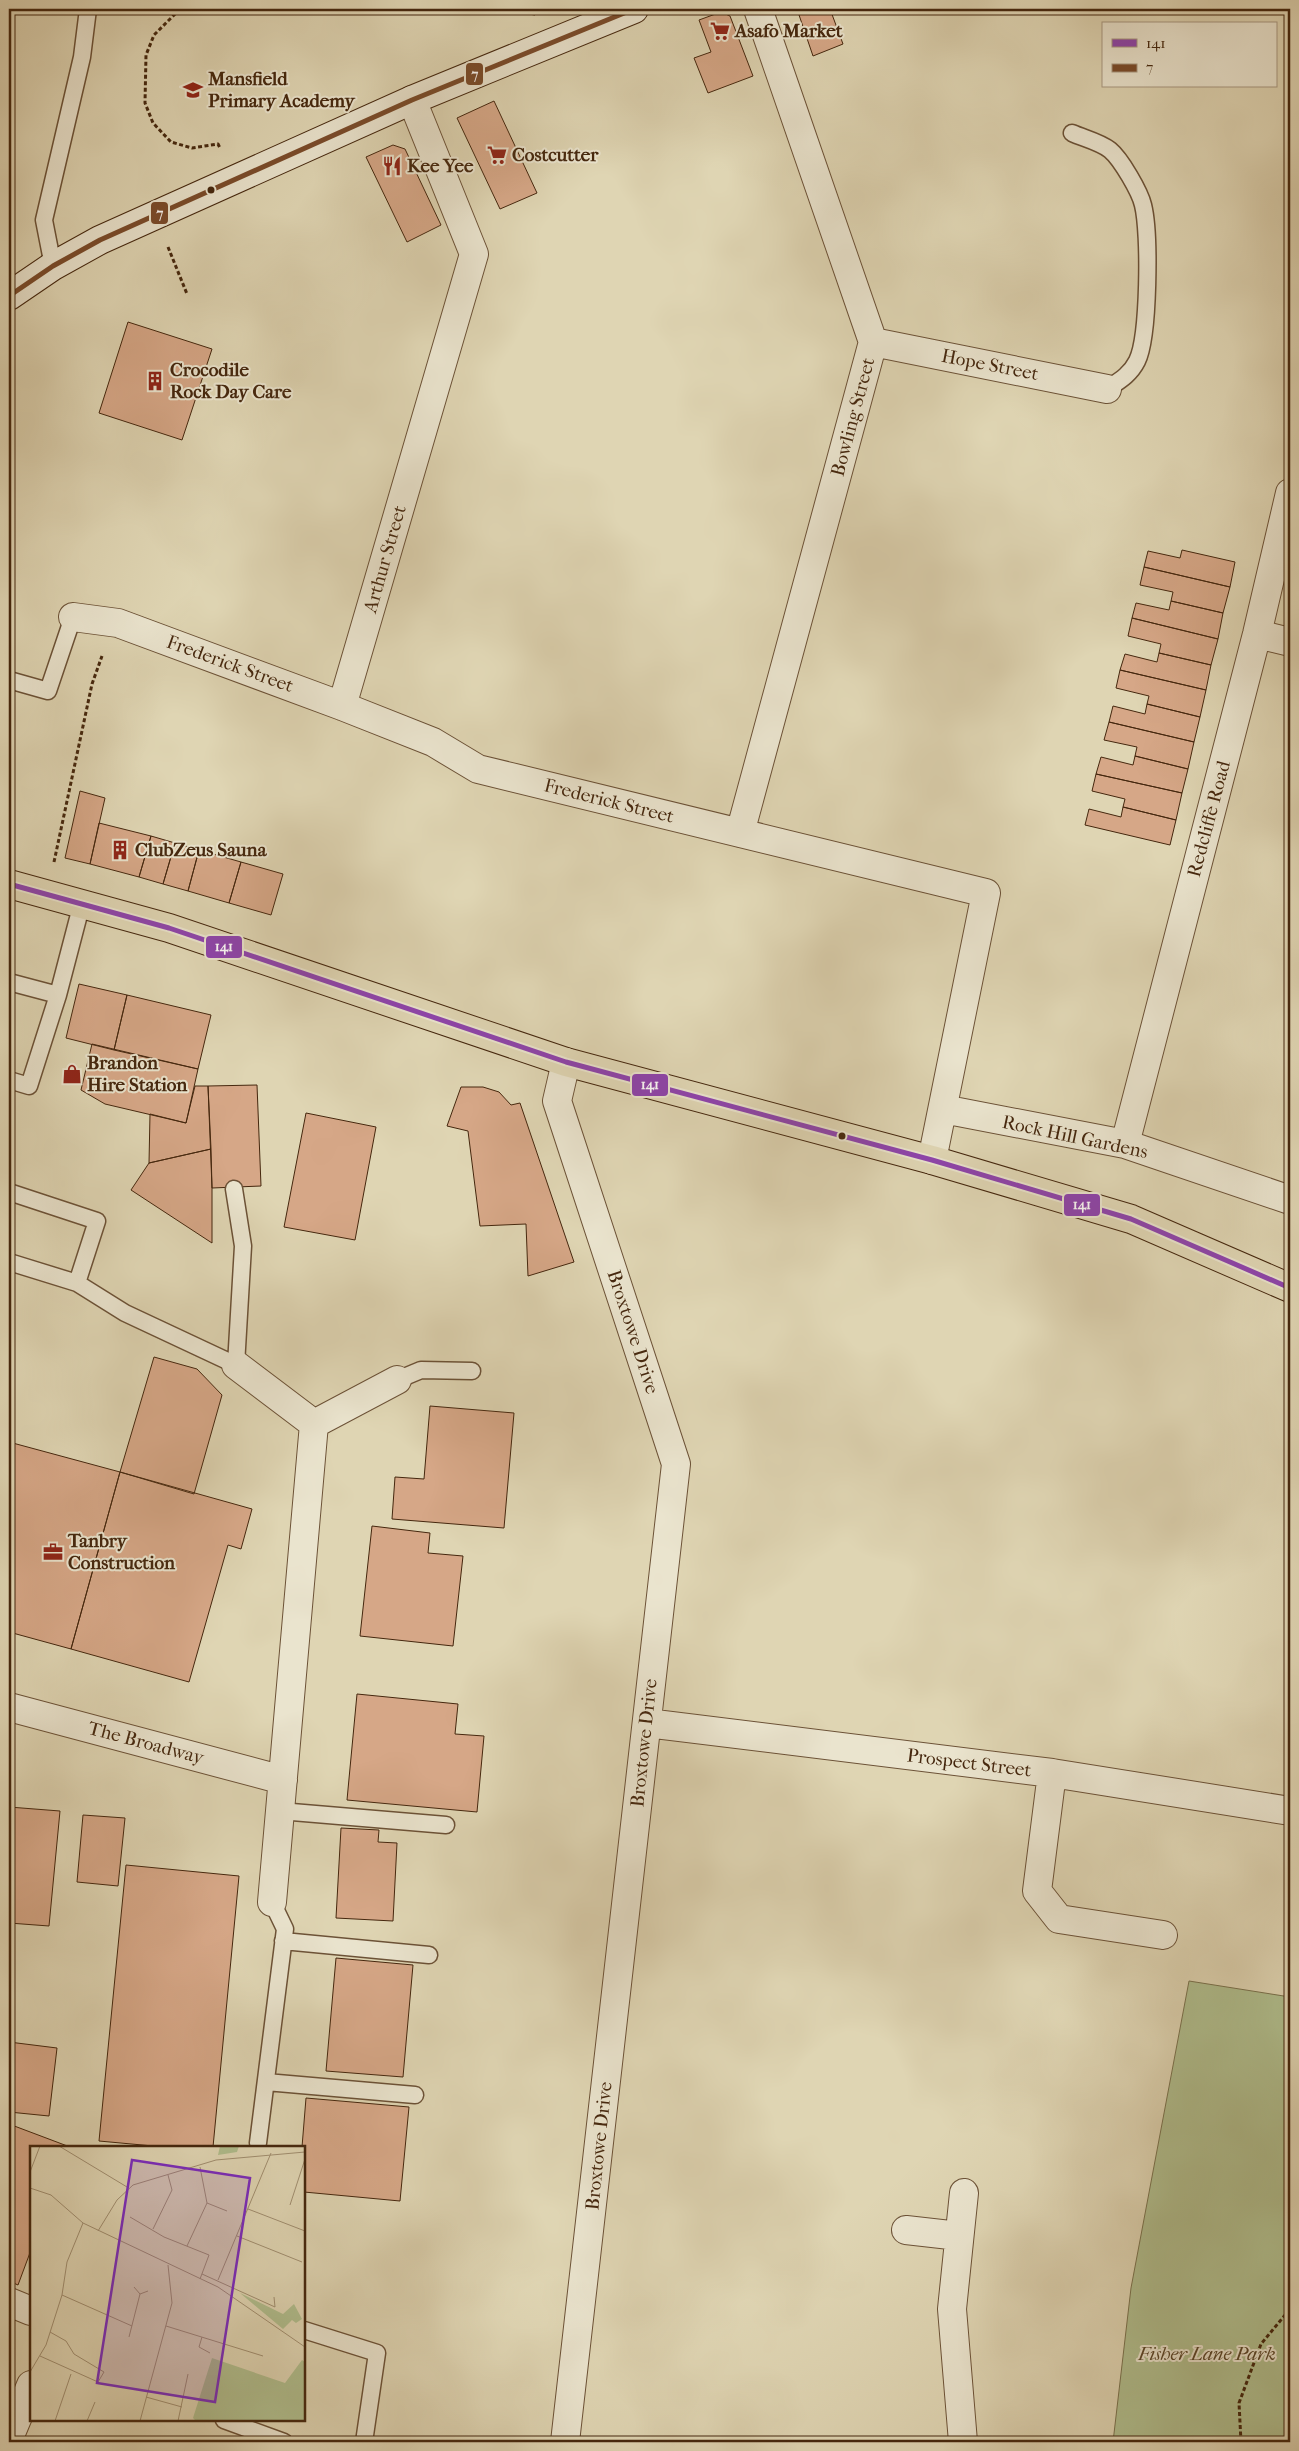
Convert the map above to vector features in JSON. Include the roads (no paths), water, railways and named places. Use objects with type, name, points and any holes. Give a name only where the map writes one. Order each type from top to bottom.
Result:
[{"type":"main road","points":[[9,884],[169,928],[566,1062],[932,1160],[1132,1219],[1290,1288]]},
{"type":"street","points":[[9,296],[53,266],[100,240],[412,100],[634,9]]},
{"type":"street","name":"Bowling Street","points":[[740,833],[873,342],[758,9]]},
{"type":"street","name":"Arthur Street","points":[[342,706],[474,254],[412,100]]},
{"type":"street","name":"Hope Street","points":[[873,342],[1107,389]]},
{"type":"street","name":"Redcliffe Road","points":[[1125,1144],[1257,634],[1290,493]]},
{"type":"street","name":"Frederick Street","points":[[73,617],[113,622],[342,706],[433,742],[478,769],[986,893],[932,1160]]},
{"type":"street","points":[[1257,634],[1290,642]]},
{"type":"street","name":"Broxtowe Drive","points":[[565,2442],[676,1464],[557,1101],[566,1062]]},
{"type":"street","name":"Rock Hill Gardens","points":[[943,1109],[1125,1144],[1290,1200]]},
{"type":"street","points":[[236,1365],[314,1424]]},
{"type":"street","points":[[314,1424],[397,1380]]},
{"type":"street","points":[[272,1902],[314,1424]]},
{"type":"street","name":"The Broadway","points":[[9,1707],[283,1780]]},
{"type":"street","name":"Prospect Street","points":[[647,1723],[1052,1773],[1290,1811]]},
{"type":"street","points":[[1052,1773],[1037,1890],[1059,1919],[1163,1935]]},
{"type":"street","points":[[963,2442],[952,2308],[964,2193]]},
{"type":"street","points":[[906,2230],[960,2236]]},
{"type":"street","points":[[9,2302],[30,2311]]},
{"type":"street","points":[[9,2438],[30,2387]]},
{"type":"lane","points":[[53,266],[44,220],[82,57],[88,9]]},
{"type":"lane","points":[[1072,133],[1110,150],[1128,174],[1143,204],[1148,266],[1142,339],[1138,360],[1125,378],[1107,389]]},
{"type":"lane","points":[[9,680],[48,691],[73,617]]},
{"type":"lane","points":[[9,1080],[29,1086],[58,996],[82,903]]},
{"type":"lane","points":[[9,982],[58,996]]},
{"type":"lane","points":[[9,1262],[77,1283],[125,1313],[236,1365],[243,1246],[234,1190]]},
{"type":"lane","points":[[9,1192],[98,1221],[77,1283]]},
{"type":"lane","points":[[397,1380],[421,1370],[472,1370]]},
{"type":"lane","points":[[280,1811],[446,1825]]},
{"type":"lane","points":[[258,2143],[284,1929],[272,1902]]},
{"type":"lane","points":[[283,1941],[430,1955]]},
{"type":"lane","points":[[266,2082],[415,2095]]},
{"type":"lane","points":[[305,2330],[377,2353],[364,2442]]},
{"type":"lane","points":[[227,2421],[284,2442]]},
{"type":"lane","points":[[9,2438],[12,2442]]},
{"type":"place","name":"Asafo Market","points":[[720,31]]},
{"type":"place","name":"Mansfield Primary Academy","points":[[193,90]]},
{"type":"place","name":"Costcutter","points":[[497,155]]},
{"type":"place","name":"Kee Yee","points":[[392,166]]},
{"type":"place","name":"Crocodile Rock Day Care","points":[[155,381]]},
{"type":"place","name":"ClubZeus Sauna","points":[[120,850]]},
{"type":"place","name":"Brandon Hire Station","points":[[72,1074]]},
{"type":"place","name":"Tanbry Construction","points":[[53,1552]]},
{"type":"park label","name":"Fisher Lane Park","points":[[1207,2354]]}]
